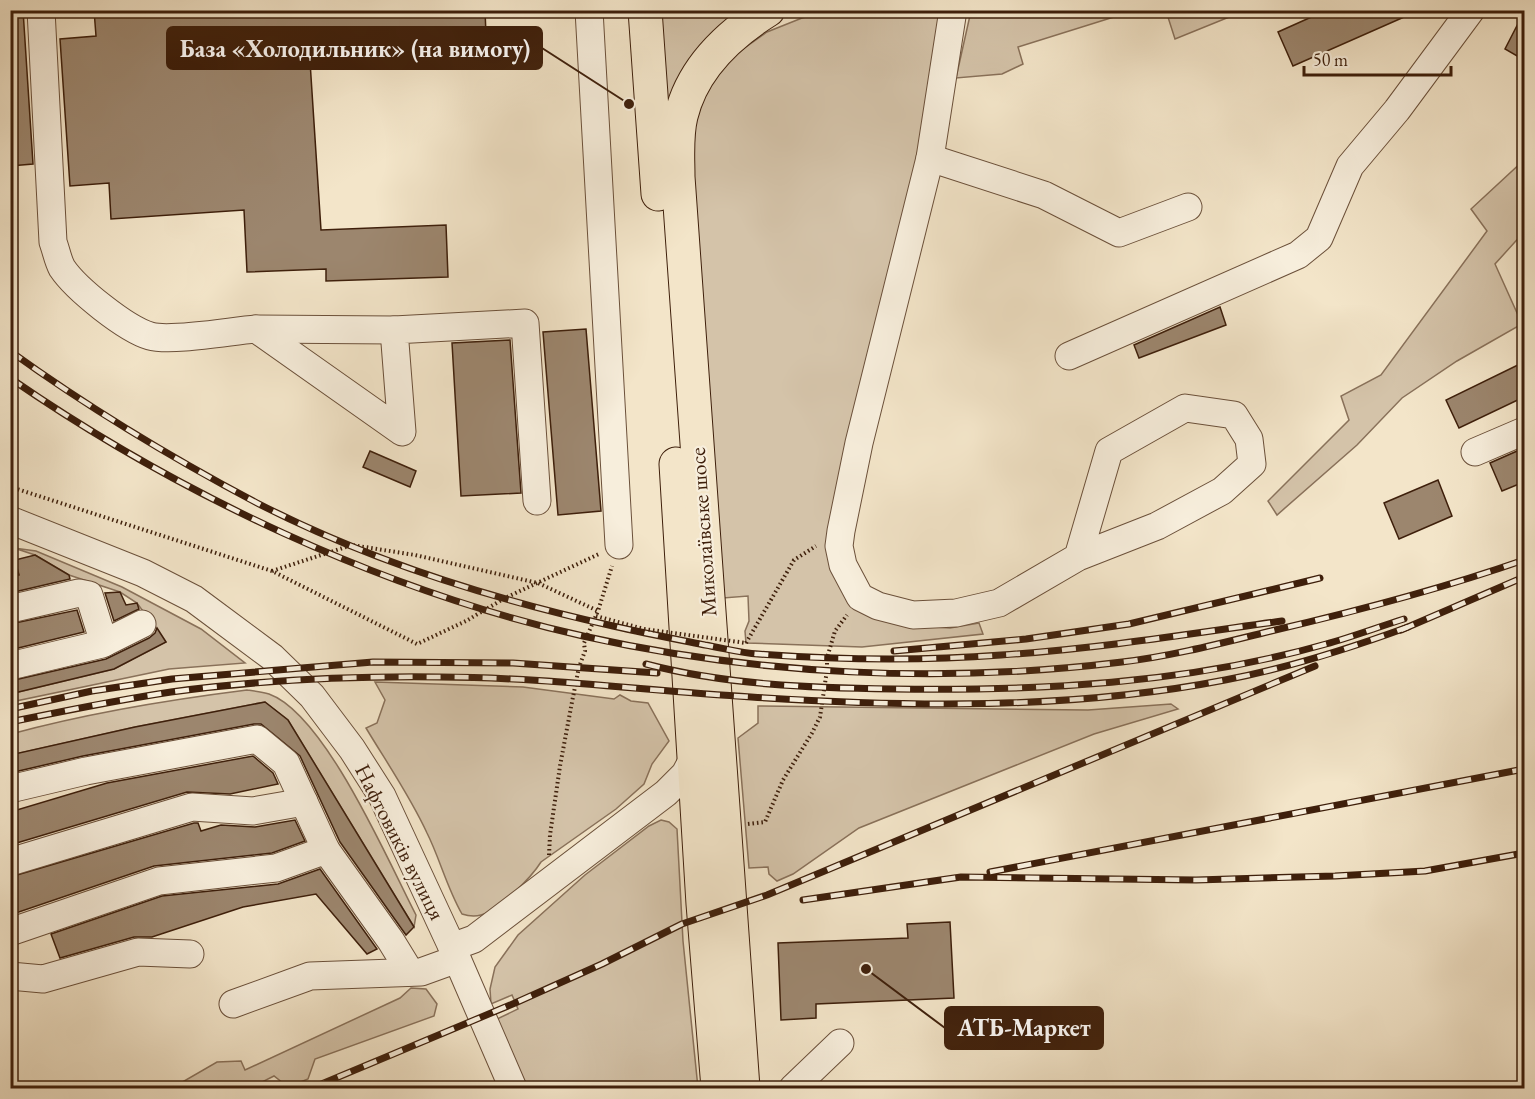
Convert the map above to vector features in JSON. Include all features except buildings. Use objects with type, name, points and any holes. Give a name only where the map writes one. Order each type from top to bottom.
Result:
[{"type":"main road","name":"Миколаївське шосе","points":[[645,10],[717,1089]]},
{"type":"main road","name":"Миколаївське шосе","points":[[743,1089],[682,224],[678,138],[680,117],[685,101],[701,71],[731,35],[768,10]]},
{"type":"street","points":[[41,10],[53,242],[61,267],[77,285],[127,326],[151,337],[176,337],[256,328],[394,330],[525,323],[537,501]]},
{"type":"street","points":[[589,10],[619,545]]},
{"type":"street","points":[[953,10],[930,158],[859,443],[841,531],[839,546],[843,565],[860,597],[879,606],[913,615],[956,613],[999,603],[1078,557],[1157,526],[1222,492],[1252,464],[1249,440],[1234,415],[1185,408],[1109,451],[1078,557]]},
{"type":"street","points":[[1069,356],[1298,255],[1319,238],[1350,166],[1397,110],[1471,10]]},
{"type":"street","points":[[930,158],[1044,195],[1119,233],[1188,207]]},
{"type":"street","points":[[256,328],[402,432],[394,330]]},
{"type":"street","points":[[1475,452],[1524,431]]},
{"type":"street","name":"Нафтовиків вулиця","points":[[10,520],[143,573],[194,599],[272,657],[312,696],[352,749],[382,796],[513,1089]]},
{"type":"street","points":[[10,609],[79,593],[89,595],[104,643]]},
{"type":"street","points":[[10,666],[104,643],[142,624]]},
{"type":"street","points":[[10,789],[86,771],[257,738],[285,763],[326,850],[391,941],[410,972]]},
{"type":"street","points":[[233,1004],[310,976],[421,972],[474,939],[666,793],[684,774],[694,757]]},
{"type":"street","points":[[10,862],[192,807],[253,812],[304,802]]},
{"type":"street","points":[[10,932],[159,880],[276,868],[326,850]]},
{"type":"street","points":[[10,976],[43,979],[138,952],[190,954]]},
{"type":"street","points":[[793,1089],[840,1043]]},
{"type":"path","points":[[10,485],[272,571],[417,644],[466,621],[505,598],[619,545]]},
{"type":"path","points":[[596,616],[644,628],[746,643],[794,560],[841,531]]},
{"type":"path","points":[[272,571],[352,545],[415,555],[538,583],[598,610]]},
{"type":"path","points":[[548,884],[550,835],[562,755],[579,667],[585,651],[584,643],[596,616],[619,545]]},
{"type":"path","points":[[765,822],[783,780],[820,717],[827,658],[835,631],[860,597]]},
{"type":"shaded area","points":[[971,10],[1133,11],[1018,47],[1023,64],[1002,74],[956,78]]},
{"type":"shaded area","points":[[1166,10],[1244,11],[1175,39]]},
{"type":"shaded area","points":[[658,11],[741,11],[665,111]]},
{"type":"shaded area","points":[[830,11],[945,11],[938,81],[834,566],[920,626],[950,628],[979,623],[983,634],[862,647],[746,643],[745,631],[749,621],[748,596],[723,598],[691,173],[696,117],[712,79],[732,57],[767,32],[802,18]]},
{"type":"shaded area","points":[[1524,160],[1524,232],[1495,264],[1522,324],[1457,361],[1402,398],[1357,445],[1277,515],[1268,501],[1349,420],[1341,396],[1381,375],[1487,231],[1471,209]]},
{"type":"shaded area","points":[[14,548],[36,551],[122,587],[201,629],[245,663],[169,669],[11,702],[10,694],[114,669],[166,642],[137,603],[120,592],[69,575],[35,555]]},
{"type":"shaded area","points":[[375,682],[523,687],[614,699],[620,695],[631,701],[648,703],[669,741],[652,764],[644,784],[616,809],[541,862],[497,907],[481,915],[462,914],[432,843],[413,806],[366,728],[377,723],[385,700]]},
{"type":"shaded area","points":[[247,690],[269,694],[290,707],[312,729],[333,758],[372,827],[416,915],[414,927],[288,720],[265,702],[135,727],[11,755],[11,734],[128,708]]},
{"type":"shaded area","points":[[1171,704],[1178,709],[1094,734],[859,828],[793,874],[777,881],[769,874],[768,867],[749,868],[738,738],[758,723],[758,706],[1088,710]]},
{"type":"shaded area","points":[[661,820],[669,822],[677,829],[683,941],[698,1088],[528,1088],[495,1020],[518,1009],[512,995],[491,1004],[490,989],[495,967],[518,935],[585,875],[649,826]]},
{"type":"shaded area","points":[[411,988],[426,989],[437,1004],[434,1016],[315,1059],[308,1079],[288,1087],[274,1076],[250,1088],[172,1088],[217,1062],[241,1061],[245,1070],[400,998]]},
{"type":"railway","points":[[10,351],[100,412],[162,450],[299,524],[431,576],[522,603],[636,631],[752,653],[819,658],[910,659],[1071,649],[1282,621]]},
{"type":"railway","points":[[10,378],[75,421],[212,499],[284,534],[358,565],[433,593],[508,617],[583,636],[716,660],[851,672],[919,674],[1055,669],[1122,662],[1197,649],[1335,616],[1430,590],[1524,560]]},
{"type":"railway","points":[[1401,630],[1524,577]]},
{"type":"railway","points":[[894,651],[1026,639],[1129,624],[1320,578]]},
{"type":"railway","points":[[646,664],[707,677],[800,686],[948,689],[1057,686],[1112,682],[1220,668],[1326,644],[1404,619]]},
{"type":"railway","points":[[10,722],[171,692],[271,682],[372,677],[518,679],[869,703],[988,704],[1108,697],[1167,690],[1272,670],[1408,627]]},
{"type":"railway","points":[[10,709],[92,691],[172,679],[373,662],[513,663],[657,673]]},
{"type":"railway","points":[[312,1088],[515,1003],[602,964],[682,924],[767,895],[1315,666]]},
{"type":"railway","points":[[990,872],[1524,769]]},
{"type":"railway","points":[[803,900],[961,877],[1196,880],[1335,876],[1425,871],[1524,853]]},
{"type":"place","name":"База «Холодильник» (на вимогу)","points":[[629,104]]},
{"type":"place","name":"АТБ-Маркет","points":[[866,969]]}]
